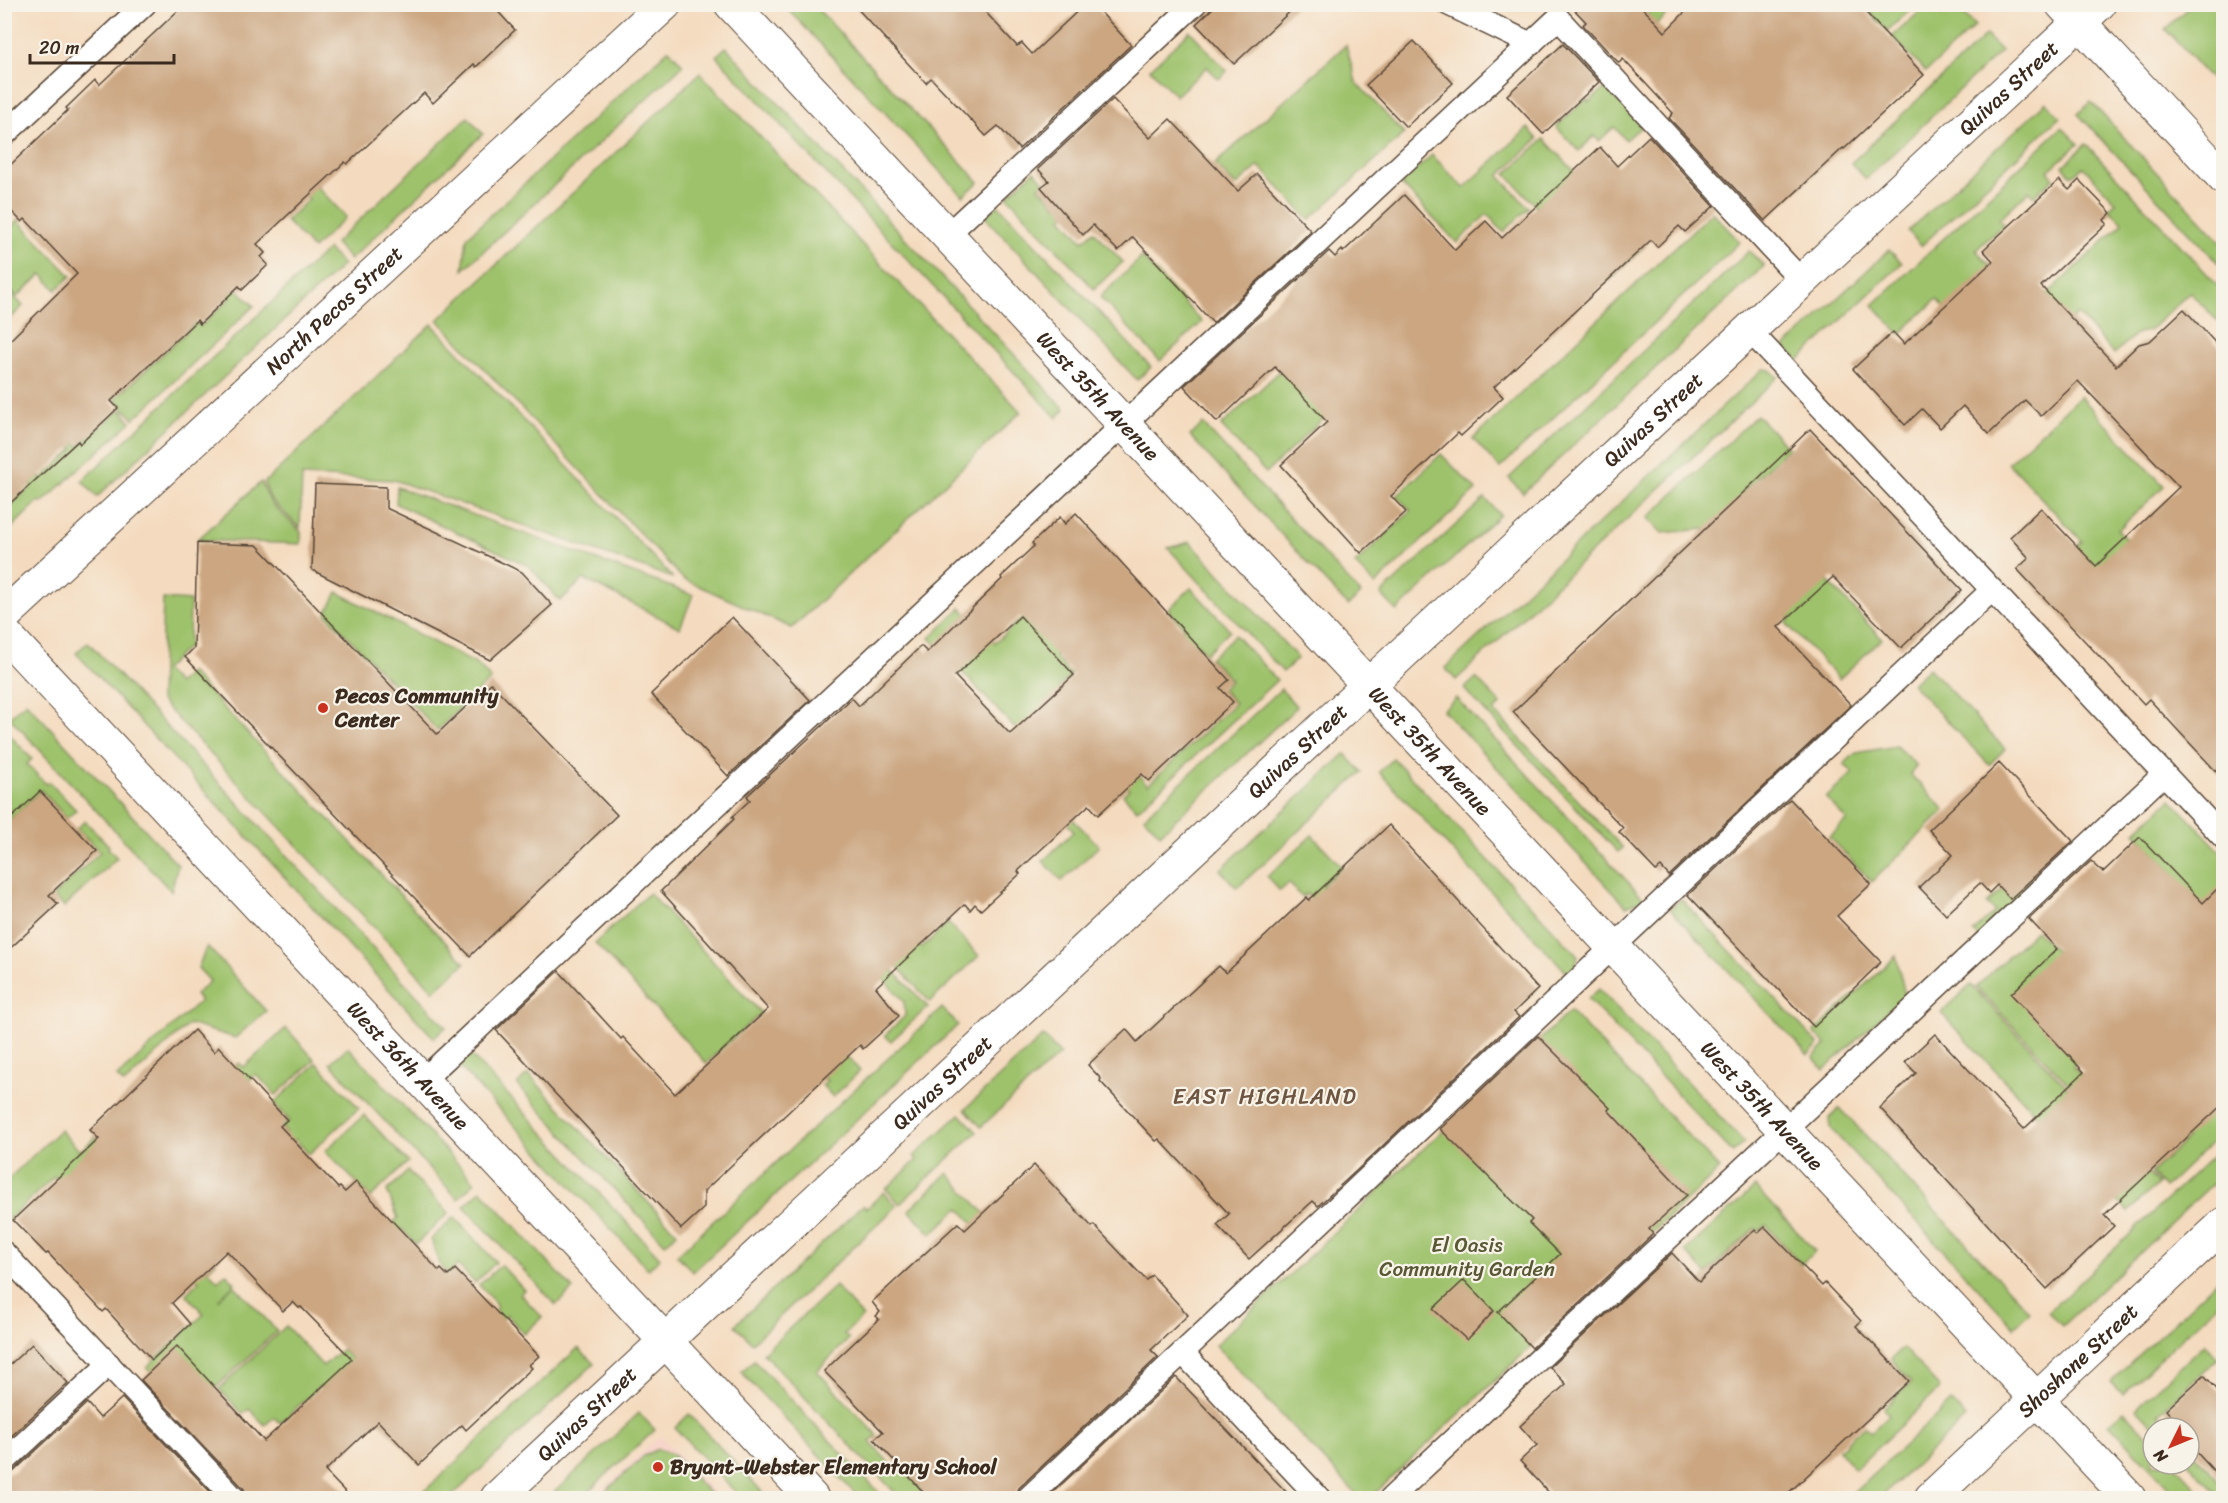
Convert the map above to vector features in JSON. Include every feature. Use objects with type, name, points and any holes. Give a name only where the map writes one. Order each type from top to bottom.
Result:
[{"type":"street","name":"North Pecos Street","points":[[4,616],[665,4]]},
{"type":"street","name":"West 35th Avenue","points":[[731,4],[2129,1498]]},
{"type":"street","points":[[2080,11],[2223,178]]},
{"type":"street","name":"Quivas Street","points":[[497,1498],[1802,281],[2080,11]]},
{"type":"street","name":"West 36th Avenue","points":[[4,633],[812,1498]]},
{"type":"street","name":"Shoshone Street","points":[[1931,1498],[2223,1224]]},
{"type":"lane","points":[[4,135],[145,4]]},
{"type":"lane","points":[[947,235],[1195,4]]},
{"type":"lane","points":[[1448,4],[1531,44]]},
{"type":"lane","points":[[422,1081],[1558,18],[1802,281]]},
{"type":"lane","points":[[1749,330],[2223,838]]},
{"type":"lane","points":[[1028,1498],[1992,590]]},
{"type":"lane","points":[[1391,1498],[2164,774]]},
{"type":"lane","points":[[4,1252],[234,1498]]},
{"type":"lane","points":[[1183,1353],[1319,1498]]},
{"type":"lane","points":[[4,1462],[109,1364]]},
{"type":"shaded area","name":"Bryant-Webster Elementary School","points":[[660,1436],[719,1498],[594,1498]]},
{"type":"green space","points":[[2192,4],[2223,5],[2223,92],[2165,29]]},
{"type":"green space","points":[[784,5],[814,5],[979,182],[963,196]]},
{"type":"green space","points":[[1641,5],[1677,5],[1627,51],[1615,48],[1650,15]]},
{"type":"green space","points":[[1863,5],[1916,5],[1887,31]]},
{"type":"green space","points":[[1927,5],[1955,5],[1975,26],[1926,72],[1892,37]]},
{"type":"green space","points":[[1190,31],[1227,71],[1219,79],[1207,67],[1176,96],[1150,69]]},
{"type":"green space","points":[[1986,35],[2001,51],[1866,179],[1851,163]]},
{"type":"green space","points":[[1346,45],[1356,82],[1404,134],[1309,220],[1259,166],[1236,186],[1215,164]]},
{"type":"green space","points":[[726,47],[1065,409],[1057,418],[716,56]]},
{"type":"green space","points":[[669,49],[683,65],[463,270],[467,237]]},
{"type":"green space","points":[[193,55],[346,217],[313,249],[286,221],[309,199],[229,115]]},
{"type":"green space","points":[[700,73],[1021,412],[792,628],[683,579],[438,320]]},
{"type":"green space","points":[[1605,88],[1642,126],[1626,140],[1614,127],[1599,141],[1594,136],[1579,151],[1556,127],[1586,99],[1589,102]]},
{"type":"green space","points":[[2046,102],[2060,117],[1921,246],[1908,231]]},
{"type":"green space","points":[[2091,102],[2223,244],[2223,268],[2078,114]]},
{"type":"green space","points":[[468,117],[483,134],[350,260],[335,243]]},
{"type":"green space","points":[[2062,127],[2078,144],[2048,171],[2054,178],[2034,196],[2029,191],[1999,219],[2004,224],[1976,250],[2046,324],[1969,334],[1937,299],[1900,334],[1873,305]]},
{"type":"green space","points":[[1528,128],[1538,139],[1499,176],[1529,208],[1503,232],[1487,214],[1457,243],[1401,184],[1432,155],[1464,188]]},
{"type":"green space","points":[[1544,139],[1645,246],[1608,282],[1506,174]]},
{"type":"green space","points":[[2086,144],[2223,291],[2222,326],[2190,292],[2149,331],[2137,333],[2114,354],[2078,314],[2063,328],[2039,302],[2123,223],[2109,209],[2116,202],[2083,167],[2072,176],[2063,166]]},
{"type":"green space","points":[[1034,171],[1044,181],[1039,187],[1057,207],[1068,197],[1075,205],[1062,218],[1083,241],[1094,231],[1123,262],[1094,289],[1007,196]]},
{"type":"green space","points":[[998,205],[1151,367],[1137,380],[985,217]]},
{"type":"green space","points":[[1712,212],[1740,242],[1500,468],[1473,439]]},
{"type":"green space","points":[[18,220],[71,276],[56,290],[42,274],[17,297],[5,284],[5,233]]},
{"type":"green space","points":[[328,249],[343,265],[97,497],[82,481]]},
{"type":"green space","points":[[1889,250],[1902,263],[1798,361],[1785,347]]},
{"type":"green space","points":[[1749,251],[1764,266],[1523,493],[1509,478]]},
{"type":"green space","points":[[1142,257],[1202,322],[1160,361],[1100,297]]},
{"type":"green space","points":[[234,286],[254,306],[134,419],[115,399],[196,323],[201,326],[230,298],[226,293]]},
{"type":"green space","points":[[5,287],[23,306],[5,324]]},
{"type":"green space","points":[[432,324],[673,578],[394,480],[302,476],[300,528],[271,500],[264,483]]},
{"type":"green space","points":[[1299,353],[1343,400],[1266,473],[1221,426]]},
{"type":"green space","points":[[1763,369],[1770,370],[1778,377],[1456,680],[1445,668]]},
{"type":"green space","points":[[2080,396],[2164,486],[2118,530],[2212,629],[2179,660],[2074,549],[2082,541],[2008,463]]},
{"type":"green space","points":[[121,409],[131,422],[42,503],[39,501],[6,533],[5,510],[32,486],[22,475],[30,467],[41,479],[74,449],[63,437],[67,433],[79,446]]},
{"type":"green space","points":[[1757,415],[1788,448],[1743,491],[1882,639],[1839,679],[1786,623],[1790,619],[1705,529],[1662,533],[1648,518]]},
{"type":"green space","points":[[1203,424],[1361,594],[1348,606],[1190,436]]},
{"type":"green space","points":[[1441,454],[1476,490],[1375,585],[1355,564],[1411,511],[1397,496]]},
{"type":"green space","points":[[261,482],[271,503],[301,532],[301,544],[197,540]]},
{"type":"green space","points":[[397,487],[693,595],[680,628],[584,579],[560,601],[529,566],[396,504]]},
{"type":"green space","points":[[1485,498],[1500,515],[1397,611],[1381,594]]},
{"type":"green space","points":[[1190,542],[1298,658],[1283,672],[1168,548]]},
{"type":"green space","points":[[1191,588],[1230,630],[1206,653],[1197,644],[1189,652],[1175,635],[1184,627],[1168,610]]},
{"type":"green space","points":[[337,592],[478,665],[491,679],[437,730],[326,614]]},
{"type":"green space","points":[[163,599],[190,601],[189,646],[164,670],[178,684],[190,672],[465,963],[434,991],[160,700]]},
{"type":"green space","points":[[961,608],[995,643],[1029,611],[1064,648],[1055,657],[1071,675],[1059,687],[1087,717],[1054,770],[930,638]]},
{"type":"green space","points":[[1235,635],[1277,680],[1137,810],[1123,795],[1129,789],[1118,778],[1130,766],[1148,785],[1235,703],[1222,689],[1231,680],[1210,658]]},
{"type":"green space","points":[[88,642],[446,1027],[434,1038],[76,653]]},
{"type":"green space","points":[[1929,668],[2005,749],[1989,765],[1912,684]]},
{"type":"green space","points":[[1476,678],[1501,704],[1494,711],[1623,848],[1618,852],[1464,689]]},
{"type":"green space","points":[[1281,689],[1297,707],[1160,834],[1144,817]]},
{"type":"green space","points":[[1456,698],[1644,899],[1626,906],[1443,710]]},
{"type":"green space","points":[[26,702],[178,865],[171,891],[9,717]]},
{"type":"green space","points":[[5,730],[32,759],[27,764],[46,784],[49,782],[76,810],[67,818],[41,790],[5,824]]},
{"type":"green space","points":[[1896,746],[1917,766],[1910,774],[1945,810],[1872,882],[1829,837],[1847,820],[1826,798],[1853,773],[1844,764],[1856,753]]},
{"type":"green space","points":[[1345,754],[1362,772],[1237,888],[1220,870]]},
{"type":"green space","points":[[1393,758],[1578,956],[1574,970],[1569,975],[1379,772]]},
{"type":"green space","points":[[2171,799],[2223,854],[2223,955],[2200,978],[2182,882],[2135,832]]},
{"type":"green space","points":[[1061,807],[1099,846],[1062,881],[1043,861],[1074,831],[1056,812]]},
{"type":"green space","points":[[85,821],[117,858],[64,907],[53,896],[100,852],[77,828]]},
{"type":"green space","points":[[2062,834],[2078,850],[1981,940],[1973,932],[1995,912],[1987,904]]},
{"type":"green space","points":[[1312,835],[1342,867],[1322,886],[1400,970],[1387,980],[1307,894],[1302,897],[1289,883],[1280,891],[1267,877]]},
{"type":"green space","points":[[649,893],[761,1013],[706,1063],[595,943]]},
{"type":"green space","points":[[1681,899],[1819,1045],[1808,1055],[1670,909]]},
{"type":"green space","points":[[948,923],[979,956],[930,1002],[895,964],[917,943],[922,948]]},
{"type":"green space","points":[[2036,930],[2075,971],[2086,1053],[2073,1066],[2085,1079],[2074,1090],[1976,987]]},
{"type":"green space","points":[[207,946],[266,1011],[235,1038],[189,1024],[124,1084],[117,1077],[200,1001],[195,995],[210,981],[198,968]]},
{"type":"green space","points":[[1896,956],[1905,995],[1824,1070],[1813,1057],[1826,1045],[1814,1032]]},
{"type":"green space","points":[[892,969],[928,1007],[891,1041],[885,1035],[905,1016],[904,1001],[883,978]]},
{"type":"green space","points":[[1971,985],[2158,1184],[2128,1212],[1941,1013]]},
{"type":"green space","points":[[1599,989],[1744,1142],[1733,1153],[1588,999]]},
{"type":"green space","points":[[942,1008],[958,1025],[693,1272],[677,1255]]},
{"type":"green space","name":"El Oasis Community Garden","points":[[1570,1011],[1720,1169],[1370,1498],[1360,1498],[1215,1345]]},
{"type":"green space","points":[[807,1014],[860,1071],[833,1097],[822,1085],[827,1081],[784,1035]]},
{"type":"green space","points":[[286,1028],[315,1060],[276,1095],[256,1074],[178,1146],[233,1068],[239,1063],[244,1067]]},
{"type":"green space","points":[[1043,1036],[1060,1054],[981,1127],[965,1109]]},
{"type":"green space","points":[[348,1047],[475,1182],[458,1199],[330,1063]]},
{"type":"green space","points":[[469,1053],[660,1258],[648,1269],[457,1064]]},
{"type":"green space","points":[[317,1063],[359,1108],[309,1154],[295,1139],[225,1203],[219,1196],[287,1133],[282,1127],[289,1120],[274,1103]]},
{"type":"green space","points":[[528,1074],[677,1233],[665,1244],[517,1085]]},
{"type":"green space","points":[[2223,1092],[2223,1132],[2164,1188],[2151,1173],[2187,1139],[2181,1132]]},
{"type":"green space","points":[[1840,1108],[2030,1312],[2014,1327],[1830,1128],[1829,1118]]},
{"type":"green space","points":[[960,1114],[977,1132],[900,1204],[886,1189],[917,1160],[914,1156]]},
{"type":"green space","points":[[364,1115],[408,1162],[371,1197],[325,1151]]},
{"type":"green space","points":[[60,1130],[80,1151],[95,1137],[107,1150],[90,1214],[55,1176],[8,1220],[5,1217],[5,1182]]},
{"type":"green space","points":[[2223,1146],[2223,1174],[2062,1326],[2048,1312]]},
{"type":"green space","points":[[408,1171],[449,1213],[416,1244],[402,1229],[392,1238],[384,1231],[398,1218],[387,1191]]},
{"type":"green space","points":[[948,1173],[1000,1230],[990,1240],[959,1208],[931,1234],[909,1210]]},
{"type":"green space","points":[[1755,1187],[1815,1251],[1801,1264],[1766,1225],[1759,1231],[1755,1228],[1706,1274],[1685,1251]]},
{"type":"green space","points":[[481,1190],[573,1289],[556,1305],[464,1206]]},
{"type":"green space","points":[[884,1192],[897,1206],[752,1343],[735,1325],[863,1205],[867,1208]]},
{"type":"green space","points":[[454,1217],[496,1262],[475,1283],[458,1265],[448,1274],[440,1265],[431,1239]]},
{"type":"green space","points":[[195,1240],[216,1262],[208,1270],[218,1281],[226,1273],[235,1283],[218,1300],[234,1285],[277,1331],[189,1412],[147,1367],[204,1314],[186,1294],[199,1281],[172,1253]]},
{"type":"green space","points":[[501,1265],[524,1290],[520,1294],[542,1317],[524,1334],[507,1315],[496,1325],[496,1304],[479,1285]]},
{"type":"green space","points":[[2223,1275],[2223,1299],[2123,1394],[2111,1382]]},
{"type":"green space","points":[[835,1286],[863,1317],[844,1334],[849,1339],[817,1371],[877,1435],[870,1442],[897,1471],[958,1414],[980,1435],[913,1498],[900,1498],[763,1353]]},
{"type":"green space","points":[[286,1326],[323,1366],[342,1349],[391,1401],[361,1429],[320,1386],[280,1423],[274,1417],[265,1425],[249,1409],[243,1414],[219,1389]]},
{"type":"green space","points":[[2204,1344],[2218,1358],[2158,1414],[2160,1416],[2144,1416],[2136,1408]]},
{"type":"green space","points":[[578,1348],[594,1364],[450,1498],[417,1498]]},
{"type":"green space","points":[[1903,1348],[1940,1388],[1855,1469],[1838,1450],[1864,1426],[1871,1432],[1889,1415],[1884,1408],[1911,1382],[1891,1359]]},
{"type":"green space","points":[[754,1360],[884,1498],[859,1498],[741,1372]]},
{"type":"green space","points":[[1951,1402],[1966,1418],[1880,1498],[1848,1498]]},
{"type":"green space","points":[[2124,1411],[2141,1429],[2141,1458],[2109,1424]]},
{"type":"green space","points":[[639,1413],[655,1430],[581,1498],[548,1498]]},
{"type":"green space","points":[[689,1414],[768,1498],[741,1498],[675,1428]]},
{"type":"green space","name":"Bryant-Webster Elementary School","points":[[658,1449],[672,1454],[714,1498],[598,1498],[644,1456]]},
{"type":"green space","points":[[2201,1461],[2223,1485],[2223,1498],[2200,1476]]},
{"type":"green space","points":[[2158,1476],[2185,1476],[2206,1498],[2179,1498]]},
{"type":"building","points":[[185,4],[491,4],[515,30],[476,67],[474,64],[433,103],[424,93],[347,164],[345,162],[306,198],[257,244],[265,253],[261,257],[268,265],[242,290],[239,286],[200,324],[197,320],[111,401],[118,408],[80,444],[78,441],[4,509],[4,346],[77,274],[25,219],[22,222],[4,204],[4,171],[68,110],[66,108],[95,80],[99,85]]},
{"type":"building","points":[[853,4],[978,4],[1017,46],[1022,43],[1032,54],[1085,4],[1093,4],[1131,45],[1019,149],[998,126],[986,136],[931,78],[926,83]]},
{"type":"building","points":[[1217,4],[1298,4],[1234,64],[1196,24]]},
{"type":"building","points":[[1569,4],[1639,4],[1665,32],[1693,4],[1858,4],[1924,75],[1765,221],[1669,118],[1673,113],[1623,59],[1619,63],[1583,25],[1586,22]]},
{"type":"building","points":[[1414,41],[1453,83],[1406,127],[1366,85]]},
{"type":"building","points":[[1563,44],[1599,82],[1543,134],[1507,95]]},
{"type":"building","points":[[1113,99],[1150,138],[1170,119],[1238,191],[1257,174],[1311,231],[1213,323],[1133,237],[1118,251],[1093,225],[1083,235],[1041,187],[1049,181],[1038,169]]},
{"type":"building","points":[[1649,136],[1714,206],[1685,232],[1679,226],[1657,247],[1651,240],[1494,387],[1503,397],[1461,436],[1458,433],[1391,496],[1406,512],[1361,553],[1281,465],[1327,422],[1275,367],[1217,422],[1184,386],[1329,251],[1335,257],[1342,250],[1343,252],[1404,195],[1455,250],[1486,221],[1502,238],[1600,147],[1617,166]]},
{"type":"building","points":[[2059,180],[2069,190],[2079,180],[2111,213],[2104,220],[2107,224],[2041,286],[2116,366],[2139,344],[2150,341],[2184,309],[2223,351],[2223,779],[2149,699],[2144,704],[2017,569],[2029,558],[2010,537],[2041,508],[2096,566],[2179,487],[2078,381],[2041,416],[2025,400],[1989,434],[1963,406],[1940,428],[1922,409],[1905,425],[1853,369],[1893,332],[1904,344],[1993,261],[1983,250]]},
{"type":"building","points":[[1810,429],[1962,590],[1901,648],[1833,577],[1778,627],[1851,705],[1669,876],[1661,867],[1656,871],[1619,832],[1623,828],[1513,712]]},
{"type":"building","points":[[315,484],[386,487],[386,508],[522,572],[552,605],[490,660],[312,570]]},
{"type":"building","points":[[1076,513],[1229,680],[1220,688],[1233,702],[1149,781],[1142,774],[1098,815],[1089,805],[1018,871],[1020,874],[981,910],[975,904],[970,910],[965,904],[876,987],[899,1016],[863,1049],[860,1045],[704,1191],[704,1208],[681,1229],[496,1030],[559,971],[675,1094],[768,1009],[661,891],[734,819],[732,817],[750,800],[747,796],[852,698],[859,706],[921,646],[927,652],[1002,579],[1001,577],[1034,546],[1032,543],[1060,517],[1065,524]],"holes":[[[1020,616],[1074,675],[1010,734],[955,676]]]},
{"type":"building","name":"Pecos Community Center","points":[[197,543],[257,545],[437,734],[491,683],[617,815],[470,956],[185,657],[194,648]]},
{"type":"building","points":[[732,617],[810,700],[728,776],[651,694]]},
{"type":"building","points":[[1999,763],[2073,841],[2010,899],[1997,885],[1989,893],[1980,883],[1946,915],[1919,887],[1953,855],[1929,830]]},
{"type":"building","points":[[40,791],[97,851],[49,895],[58,904],[4,954],[4,825]]},
{"type":"building","points":[[1790,799],[1871,884],[1837,916],[1881,962],[1814,1027],[1688,895]]},
{"type":"building","points":[[1389,825],[1538,989],[1514,1012],[1519,1017],[1355,1172],[1318,1206],[1313,1201],[1249,1259],[1217,1225],[1229,1214],[1159,1139],[1156,1141],[1088,1065],[1126,1029],[1137,1042],[1219,966],[1226,973],[1307,897],[1309,900]]},
{"type":"building","points":[[2140,837],[2203,903],[2223,883],[2223,1104],[2104,1215],[2114,1226],[2047,1289],[1880,1108],[1916,1073],[1905,1062],[1935,1034],[2024,1129],[2084,1072],[2011,994],[2057,949],[2029,919],[2091,861],[2103,872]]},
{"type":"building","points":[[194,1030],[214,1052],[219,1047],[287,1120],[280,1126],[338,1188],[340,1187],[345,1192],[356,1182],[439,1271],[441,1269],[448,1276],[455,1269],[539,1356],[529,1365],[532,1368],[466,1430],[462,1425],[419,1465],[378,1421],[325,1471],[351,1498],[247,1498],[244,1489],[141,1380],[177,1346],[264,1441],[352,1359],[301,1307],[299,1308],[293,1302],[283,1311],[227,1251],[172,1303],[190,1324],[152,1360],[106,1309],[103,1312],[48,1253],[46,1254],[13,1220],[99,1139],[90,1130]]},
{"type":"building","points":[[1538,1036],[1610,1108],[1608,1110],[1687,1195],[1649,1229],[1653,1234],[1532,1348],[1498,1312],[1560,1254],[1529,1223],[1532,1220],[1440,1129]]},
{"type":"building","points":[[1034,1165],[1146,1280],[1152,1275],[1188,1315],[1151,1350],[1158,1357],[1019,1488],[1015,1498],[929,1498],[874,1439],[883,1432],[824,1371],[879,1319],[876,1316],[880,1312],[872,1302],[958,1223],[965,1230]]},
{"type":"building","points":[[1765,1227],[1822,1286],[1825,1283],[1861,1321],[1856,1326],[1909,1381],[1783,1498],[1554,1498],[1520,1461],[1537,1445],[1520,1426],[1566,1384],[1550,1367],[1672,1253],[1699,1282],[1755,1229],[1758,1233]]},
{"type":"building","points":[[1464,1280],[1494,1311],[1467,1340],[1433,1309]]},
{"type":"building","points":[[32,1344],[68,1383],[4,1443],[4,1370]]},
{"type":"building","points":[[2204,1375],[2223,1396],[2223,1481],[2201,1457],[2201,1416],[2171,1416],[2166,1410]]},
{"type":"building","points":[[1176,1377],[1292,1498],[1047,1498]]},
{"type":"building","points":[[122,1398],[216,1498],[4,1498],[4,1475],[13,1472],[87,1403],[100,1418]]},
{"type":"place","name":"Pecos Community Center","points":[[323,708]]},
{"type":"place","name":"Bryant-Webster Elementary School","points":[[658,1467]]},
{"type":"district","name":"EAST HIGHLAND","points":[[1265,1096]]}]
